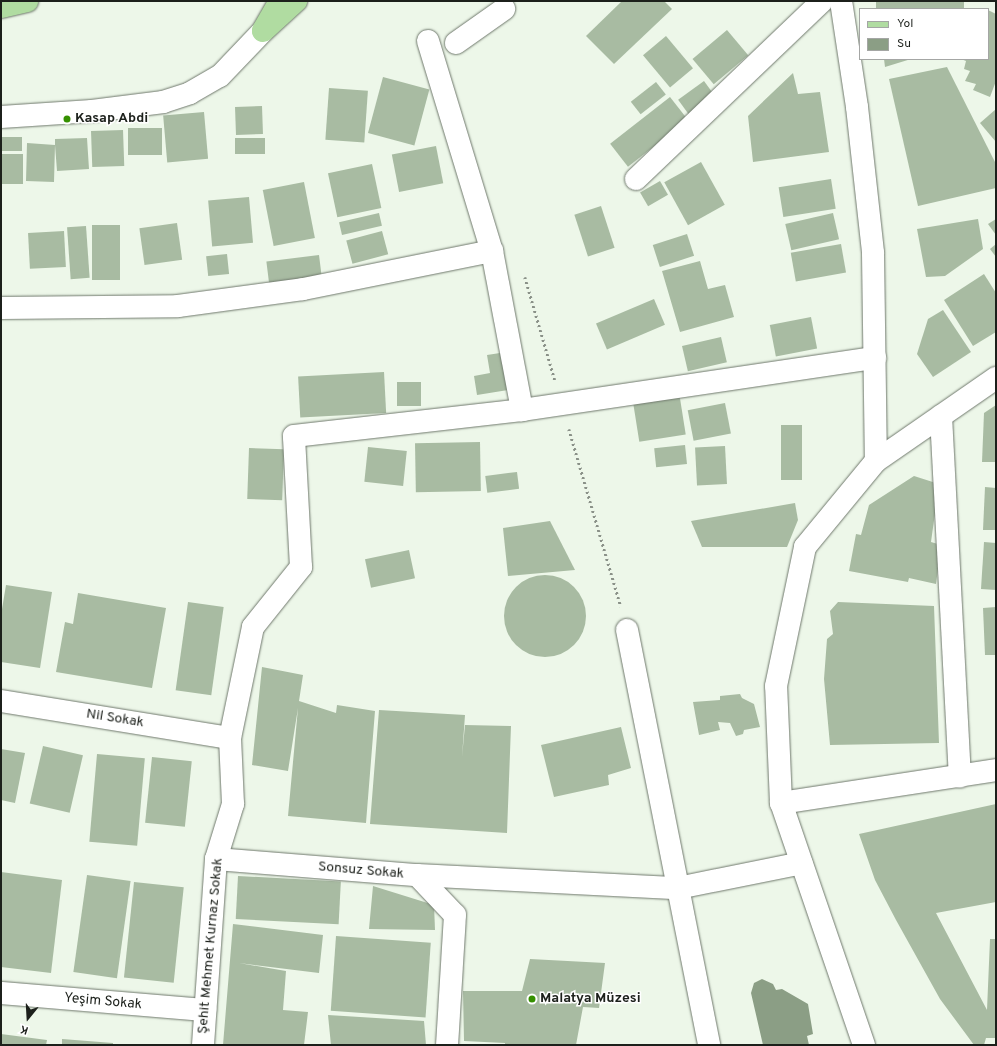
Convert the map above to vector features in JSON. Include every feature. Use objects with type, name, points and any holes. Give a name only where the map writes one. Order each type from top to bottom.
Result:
[{"type":"main road","points":[[1,7],[27,1]]},
{"type":"main road","points":[[263,31],[280,1]]},
{"type":"main road","points":[[263,31],[296,1]]},
{"type":"street","points":[[636,178],[822,1]]},
{"type":"street","points":[[841,1],[857,107],[873,253],[876,461]]},
{"type":"street","points":[[456,43],[504,10]]},
{"type":"street","points":[[1,117],[92,111],[163,102],[190,93],[220,76],[263,31]]},
{"type":"street","points":[[428,41],[492,251],[522,410],[875,358]]},
{"type":"street","points":[[1,308],[178,306],[303,289],[492,251]]},
{"type":"street","points":[[864,1045],[781,803],[776,686],[805,547],[876,461],[996,378]]},
{"type":"street","name":"Şehit Mehmet Kurnaz Sokak","points":[[203,1045],[204,1010],[216,859],[233,804],[230,738],[253,627],[301,567],[294,436],[522,410]]},
{"type":"street","points":[[941,416],[960,776]]},
{"type":"street","points":[[627,630],[709,1045]]},
{"type":"street","name":"Nil Sokak","points":[[1,701],[230,738]]},
{"type":"street","points":[[781,803],[996,770]]},
{"type":"street","name":"Sonsuz Sokak","points":[[216,859],[417,875],[455,915],[447,1045]]},
{"type":"street","points":[[417,875],[678,888],[802,863]]},
{"type":"street","name":"Yeşim Sokak","points":[[1,993],[204,1010]]},
{"type":"path","points":[[524,276],[627,630]]},
{"type":"water","points":[[762,979],[773,984],[776,990],[782,989],[808,1004],[813,1034],[807,1036],[809,1045],[763,1045],[751,993],[754,983]]},
{"type":"building","points":[[622,1],[664,1],[672,9],[614,64],[586,36]]},
{"type":"building","points":[[876,1],[964,1],[964,8],[876,8]]},
{"type":"building","points":[[989,10],[996,14],[996,81],[990,97],[973,90],[976,84],[965,81],[970,71],[964,69],[966,61],[964,60],[989,60]]},
{"type":"building","points":[[727,30],[748,55],[714,84],[693,59]]},
{"type":"building","points":[[666,36],[693,68],[670,87],[643,55]]},
{"type":"building","points":[[884,60],[908,60],[885,67]]},
{"type":"building","points":[[947,67],[996,164],[996,188],[918,206],[889,79]]},
{"type":"building","points":[[793,73],[798,94],[820,92],[829,152],[753,162],[748,116]]},
{"type":"building","points":[[383,77],[429,89],[414,145],[368,133]]},
{"type":"building","points":[[704,81],[717,99],[691,118],[678,100]]},
{"type":"building","points":[[656,82],[666,95],[641,114],[631,102]]},
{"type":"building","points":[[329,88],[368,91],[364,143],[325,140]]},
{"type":"building","points":[[670,97],[688,120],[628,167],[610,144]]},
{"type":"building","points":[[262,106],[263,134],[236,135],[235,107]]},
{"type":"building","points":[[996,109],[996,142],[980,123]]},
{"type":"building","points":[[204,112],[208,159],[167,162],[163,116]]},
{"type":"building","points":[[128,128],[162,128],[162,155],[128,155]]},
{"type":"building","points":[[123,130],[124,166],[92,167],[91,131]]},
{"type":"building","points":[[1,137],[22,137],[22,151],[1,151]]},
{"type":"building","points":[[87,138],[89,169],[57,171],[55,139]]},
{"type":"building","points":[[235,138],[265,138],[265,154],[235,154]]},
{"type":"building","points":[[27,143],[55,145],[54,182],[26,181]]},
{"type":"building","points":[[436,146],[443,183],[399,192],[392,155]]},
{"type":"building","points":[[1,154],[23,154],[23,184],[1,184]]},
{"type":"building","points":[[701,162],[725,205],[688,225],[664,182]]},
{"type":"building","points":[[372,164],[381,208],[337,217],[328,173]]},
{"type":"building","points":[[831,179],[836,209],[783,217],[779,187]]},
{"type":"building","points":[[660,181],[668,195],[648,206],[640,192]]},
{"type":"building","points":[[304,182],[315,238],[274,246],[263,190]]},
{"type":"building","points":[[249,197],[253,243],[212,246],[208,201]]},
{"type":"building","points":[[601,206],[615,248],[588,256],[574,215]]},
{"type":"building","points":[[379,213],[382,226],[342,235],[339,222]]},
{"type":"building","points":[[833,213],[839,239],[791,250],[785,224]]},
{"type":"building","points":[[978,219],[983,249],[945,276],[926,277],[917,229]]},
{"type":"building","points":[[996,219],[996,235],[988,224]]},
{"type":"building","points":[[177,223],[182,260],[145,265],[139,228]]},
{"type":"building","points":[[92,225],[120,225],[120,280],[92,280]]},
{"type":"building","points":[[86,226],[90,278],[71,279],[67,227]]},
{"type":"building","points":[[64,231],[66,267],[30,269],[28,233]]},
{"type":"building","points":[[382,231],[388,254],[352,264],[346,241]]},
{"type":"building","points":[[687,234],[694,256],[660,267],[653,245]]},
{"type":"building","points":[[841,244],[846,273],[796,281],[791,253]]},
{"type":"building","points":[[996,244],[996,257],[990,249]]},
{"type":"building","points":[[227,254],[229,274],[208,276],[206,256]]},
{"type":"building","points":[[319,255],[322,278],[269,284],[266,261]]},
{"type":"building","points":[[700,261],[708,289],[725,285],[734,317],[680,332],[662,271]]},
{"type":"building","points":[[984,274],[996,293],[996,332],[973,346],[944,300]]},
{"type":"building","points":[[654,299],[665,325],[607,349],[596,324]]},
{"type":"building","points":[[943,310],[971,352],[933,377],[917,354],[928,319]]},
{"type":"building","points":[[811,317],[817,348],[776,356],[770,325]]},
{"type":"building","points":[[721,337],[727,362],[688,371],[682,346]]},
{"type":"building","points":[[500,353],[508,390],[477,395],[474,376],[490,373],[487,355]]},
{"type":"building","points":[[384,372],[386,413],[300,417],[298,377]]},
{"type":"building","points":[[397,382],[421,382],[421,406],[397,406]]},
{"type":"building","points":[[679,392],[686,434],[639,442],[633,399]]},
{"type":"building","points":[[725,403],[731,433],[694,441],[688,410]]},
{"type":"building","points":[[996,405],[996,462],[982,462],[984,413]]},
{"type":"building","points":[[781,425],[802,425],[802,480],[781,480]]},
{"type":"building","points":[[480,442],[481,491],[416,492],[415,443]]},
{"type":"building","points":[[685,445],[687,464],[656,467],[654,448]]},
{"type":"building","points":[[725,446],[727,484],[697,486],[695,448]]},
{"type":"building","points":[[368,447],[407,451],[403,486],[364,482]]},
{"type":"building","points":[[249,448],[284,449],[282,500],[247,499]]},
{"type":"building","points":[[517,472],[519,489],[487,493],[485,476]]},
{"type":"building","points":[[914,476],[939,484],[931,542],[941,545],[936,584],[909,578],[908,582],[849,571],[856,534],[861,535],[869,505]]},
{"type":"building","points":[[985,487],[996,488],[996,530],[983,530]]},
{"type":"building","points":[[795,503],[798,520],[787,547],[702,547],[691,521]]},
{"type":"building","points":[[550,521],[575,570],[508,576],[503,528]]},
{"type":"building","points":[[984,542],[996,543],[996,590],[981,589]]},
{"type":"building","points":[[409,550],[415,578],[371,588],[365,559]]},
{"type":"building","points":[[545,575],[561,578],[574,587],[583,600],[586,616],[583,632],[574,645],[561,654],[545,657],[529,654],[516,645],[507,632],[504,616],[507,600],[516,587],[529,578]]},
{"type":"building","points":[[6,585],[52,592],[40,668],[1,662],[1,615]]},
{"type":"building","points":[[78,593],[166,608],[152,688],[56,672],[65,622],[73,624]]},
{"type":"building","points":[[188,602],[224,607],[211,695],[176,690]]},
{"type":"building","points":[[838,602],[934,606],[939,743],[830,745],[824,679],[827,639],[833,634],[830,611]]},
{"type":"building","points":[[996,607],[996,655],[985,655],[983,608]]},
{"type":"building","points":[[262,667],[303,675],[299,701],[336,713],[337,705],[375,711],[366,823],[288,816],[298,708],[288,771],[252,765]]},
{"type":"building","points":[[740,694],[742,698],[754,704],[760,727],[744,730],[743,734],[736,736],[730,723],[718,722],[720,730],[699,735],[693,702],[720,700],[720,696]]},
{"type":"building","points":[[379,710],[465,715],[462,757],[465,725],[511,726],[507,833],[370,824]]},
{"type":"building","points":[[621,727],[631,768],[608,775],[609,785],[554,797],[541,745]]},
{"type":"building","points":[[43,746],[83,755],[70,813],[30,803]]},
{"type":"building","points":[[1,749],[25,753],[15,803],[1,800]]},
{"type":"building","points":[[97,754],[145,758],[137,846],[89,842]]},
{"type":"building","points":[[152,757],[192,761],[185,827],[145,823]]},
{"type":"building","points":[[996,804],[996,902],[936,913],[987,1010],[990,939],[996,939],[996,1038],[986,1038],[984,1045],[974,1045],[940,999],[896,920],[875,880],[859,834]]},
{"type":"building","points":[[1,872],[62,880],[51,973],[1,967]]},
{"type":"building","points":[[87,875],[131,881],[117,978],[73,972]]},
{"type":"building","points":[[238,876],[341,881],[339,924],[236,919]]},
{"type":"building","points":[[134,882],[184,887],[174,983],[124,977]]},
{"type":"building","points":[[373,886],[434,905],[435,930],[369,929]]},
{"type":"building","points":[[233,924],[323,935],[319,973],[239,963],[286,971],[283,1010],[308,1012],[304,1045],[223,1045]]},
{"type":"building","points":[[336,936],[431,943],[426,1017],[331,1011]]},
{"type":"building","name":"Malatya Müzesi","points":[[530,959],[605,963],[599,1008],[583,1007],[576,1045],[505,1045],[505,1043],[464,1041],[463,991],[522,991]]},
{"type":"building","points":[[328,1015],[424,1021],[426,1045],[331,1045]]},
{"type":"building","points":[[1,1034],[47,1040],[46,1045],[1,1045]]},
{"type":"building","points":[[62,1039],[113,1043],[113,1045],[62,1045]]},
{"type":"place","name":"Kasap Abdi","points":[[67,119]]},
{"type":"place","name":"Malatya Müzesi","points":[[532,999]]}]
